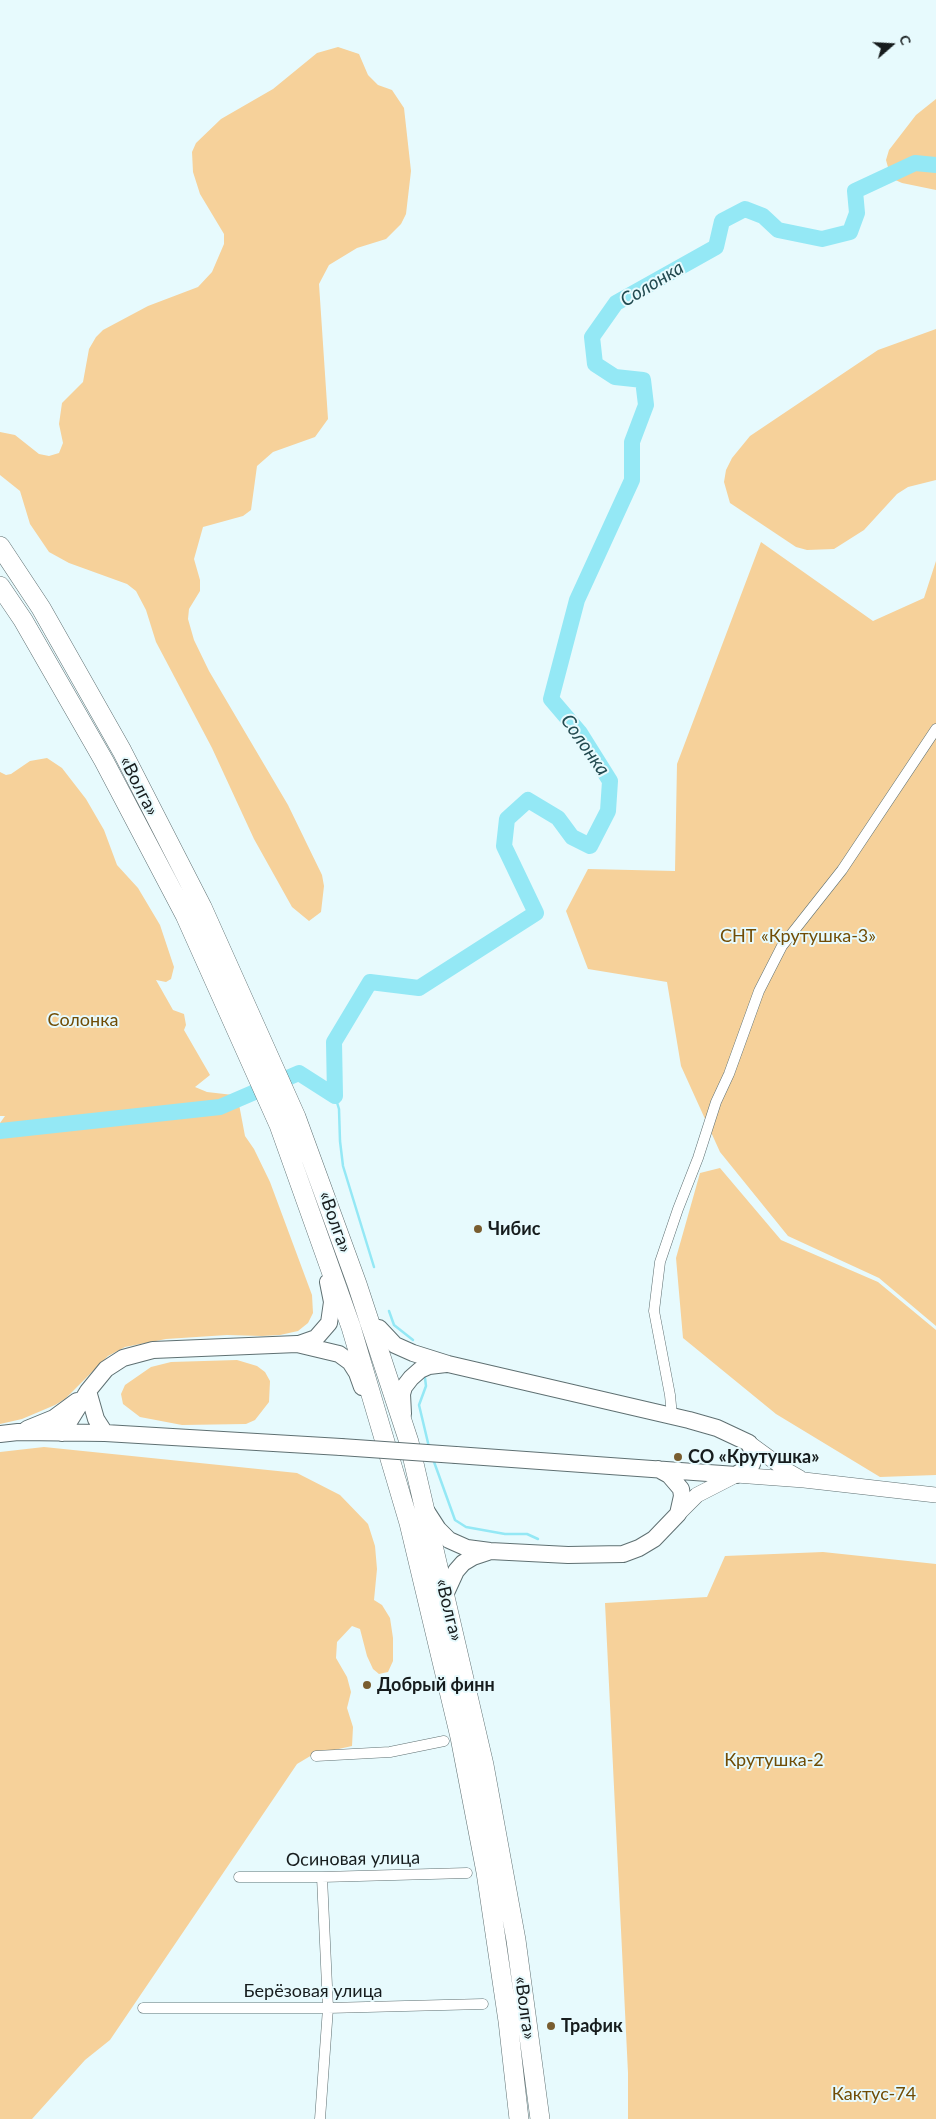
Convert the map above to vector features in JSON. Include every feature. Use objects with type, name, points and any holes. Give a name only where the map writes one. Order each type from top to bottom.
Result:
[{"type":"highway","name":"«Волга»","points":[[0,546],[40,608],[122,751],[202,908],[252,1039]]},
{"type":"highway","name":"«Волга»","points":[[0,586],[23,620],[104,761],[252,1039]]},
{"type":"highway","points":[[252,1039],[288,1121]]},
{"type":"highway","name":"«Волга»","points":[[288,1121],[320,1243],[351,1327],[381,1424],[422,1574],[467,1771],[486,1872],[508,2021],[519,2119]]},
{"type":"highway","name":"«Волга»","points":[[288,1121],[357,1284],[402,1412],[492,1806],[516,1940],[540,2119]]},
{"type":"main road","points":[[296,1344],[316,1338],[326,1328],[331,1318],[332,1302],[322,1264],[320,1243]]},
{"type":"main road","points":[[357,1284],[368,1302],[379,1328],[402,1412]]},
{"type":"main road","points":[[0,1434],[18,1432],[106,1434],[456,1455],[736,1475],[752,1464],[754,1456],[748,1442],[717,1428],[448,1364],[395,1345],[379,1328]]},
{"type":"main road","points":[[62,1433],[99,1377],[115,1362],[140,1352],[296,1344],[331,1351],[350,1362],[357,1374],[370,1408],[381,1424]]},
{"type":"main road","points":[[402,1412],[404,1387],[415,1374],[429,1366],[448,1364]]},
{"type":"main road","points":[[18,1432],[54,1418],[88,1391]]},
{"type":"main road","points":[[88,1391],[96,1420],[106,1434]]},
{"type":"main road","points":[[425,1510],[438,1529],[449,1540],[467,1548],[568,1555],[623,1554],[639,1548],[654,1539],[678,1514],[682,1496],[681,1489],[674,1480],[658,1469]]},
{"type":"main road","points":[[445,1594],[456,1571],[463,1563],[490,1551]]},
{"type":"street","points":[[672,1416],[654,1311],[660,1262],[698,1158],[716,1102],[729,1074],[759,991],[782,946],[842,870],[936,728]]},
{"type":"street","points":[[748,1442],[786,1470],[804,1480]]},
{"type":"street","points":[[678,1514],[697,1495],[736,1475],[936,1494]]},
{"type":"street","points":[[316,1756],[390,1752],[444,1740]]},
{"type":"street","name":"Осиновая улица","points":[[239,1877],[467,1873]]},
{"type":"street","points":[[320,2119],[328,2008],[322,1877]]},
{"type":"street","name":"Берёзовая улица","points":[[143,2008],[328,2008],[483,2004]]},
{"type":"green space","points":[[338,47],[359,54],[368,75],[378,85],[392,90],[404,108],[411,171],[406,214],[401,224],[386,239],[357,248],[329,265],[319,284],[328,419],[315,437],[273,452],[257,466],[251,510],[243,516],[203,527],[194,559],[200,580],[200,591],[189,609],[188,619],[194,640],[209,671],[288,805],[322,875],[324,886],[321,912],[309,921],[292,907],[254,839],[212,748],[156,642],[146,610],[136,591],[127,584],[69,563],[49,552],[30,524],[20,491],[0,475],[0,432],[15,435],[39,454],[49,456],[59,453],[63,443],[59,424],[62,403],[83,382],[89,349],[96,337],[103,330],[148,306],[198,287],[212,272],[224,244],[224,234],[200,194],[193,172],[192,152],[196,143],[221,119],[273,89],[317,53]]},
{"type":"green space","points":[[936,99],[936,190],[902,183],[891,178],[886,160],[889,150],[916,115]]},
{"type":"green space","points":[[936,329],[936,480],[908,487],[897,494],[864,530],[834,549],[807,550],[796,547],[730,503],[724,482],[726,470],[732,458],[750,436],[878,350]]},
{"type":"green space","name":"СНТ «Крутушка-3»","points":[[761,542],[873,621],[924,598],[936,561],[936,1326],[879,1278],[788,1236],[720,1152],[681,1066],[667,982],[588,969],[566,911],[588,869],[675,871],[677,764]]},
{"type":"green space","points":[[47,758],[62,768],[86,799],[104,830],[117,865],[138,888],[160,925],[174,967],[171,979],[166,982],[156,980],[173,1010],[184,1014],[186,1025],[184,1030],[210,1075],[195,1087],[207,1092],[233,1095],[238,1099],[245,1136],[254,1149],[270,1182],[312,1295],[313,1313],[308,1323],[298,1331],[280,1335],[227,1335],[166,1339],[125,1347],[108,1356],[65,1399],[22,1419],[0,1424],[0,1123],[5,1116],[0,1116],[0,772],[6,775],[11,774],[30,761]]},
{"type":"green space","points":[[720,1168],[781,1240],[878,1282],[936,1330],[936,1475],[880,1477],[776,1414],[683,1338],[676,1258],[700,1173]]},
{"type":"green space","points":[[237,1360],[257,1366],[265,1372],[270,1381],[269,1402],[255,1420],[246,1424],[182,1425],[140,1417],[123,1404],[121,1394],[125,1385],[151,1367],[171,1362]]},
{"type":"green space","points":[[44,1447],[297,1473],[340,1495],[368,1524],[375,1546],[377,1569],[374,1600],[382,1605],[390,1618],[393,1638],[393,1661],[388,1672],[379,1674],[373,1669],[367,1656],[360,1629],[352,1626],[337,1642],[336,1658],[347,1677],[351,1692],[347,1708],[353,1727],[352,1746],[312,1755],[297,1764],[110,2040],[85,2060],[32,2119],[0,2119],[0,1452]]},
{"type":"green space","name":"Крутушка-2","points":[[823,1552],[936,1564],[936,2119],[628,2119],[628,2073],[605,1603],[707,1597],[725,1556]]},
{"type":"waterway","name":"Солонка","points":[[0,1131],[220,1107],[299,1073],[335,1096],[334,1042],[370,982],[419,988],[536,913],[504,846],[507,819],[528,800],[558,818],[572,837],[590,846],[608,811],[610,781],[580,733],[551,699],[577,600],[632,480],[632,442],[646,405],[643,380],[615,377],[595,364],[592,337],[616,303],[716,247],[722,221],[745,209],[763,216],[778,230],[822,239],[850,232],[857,213],[855,191],[915,163],[936,165]]},
{"type":"waterway","points":[[335,1096],[339,1109],[343,1166],[374,1267]]},
{"type":"waterway","points":[[389,1311],[394,1325],[413,1340]]},
{"type":"waterway","points":[[425,1378],[426,1386],[419,1405],[429,1447]]},
{"type":"waterway","points":[[433,1459],[455,1520],[466,1527],[505,1534],[527,1534],[538,1539]]},
{"type":"place","name":"Чибис","points":[[478,1229]]},
{"type":"place","name":"СО «Крутушка»","points":[[678,1457]]},
{"type":"place","name":"Добрый финн","points":[[367,1685]]},
{"type":"place","name":"Трафик","points":[[551,2026]]},
{"type":"park label","name":"Кактус-74","points":[[874,2094]]}]
